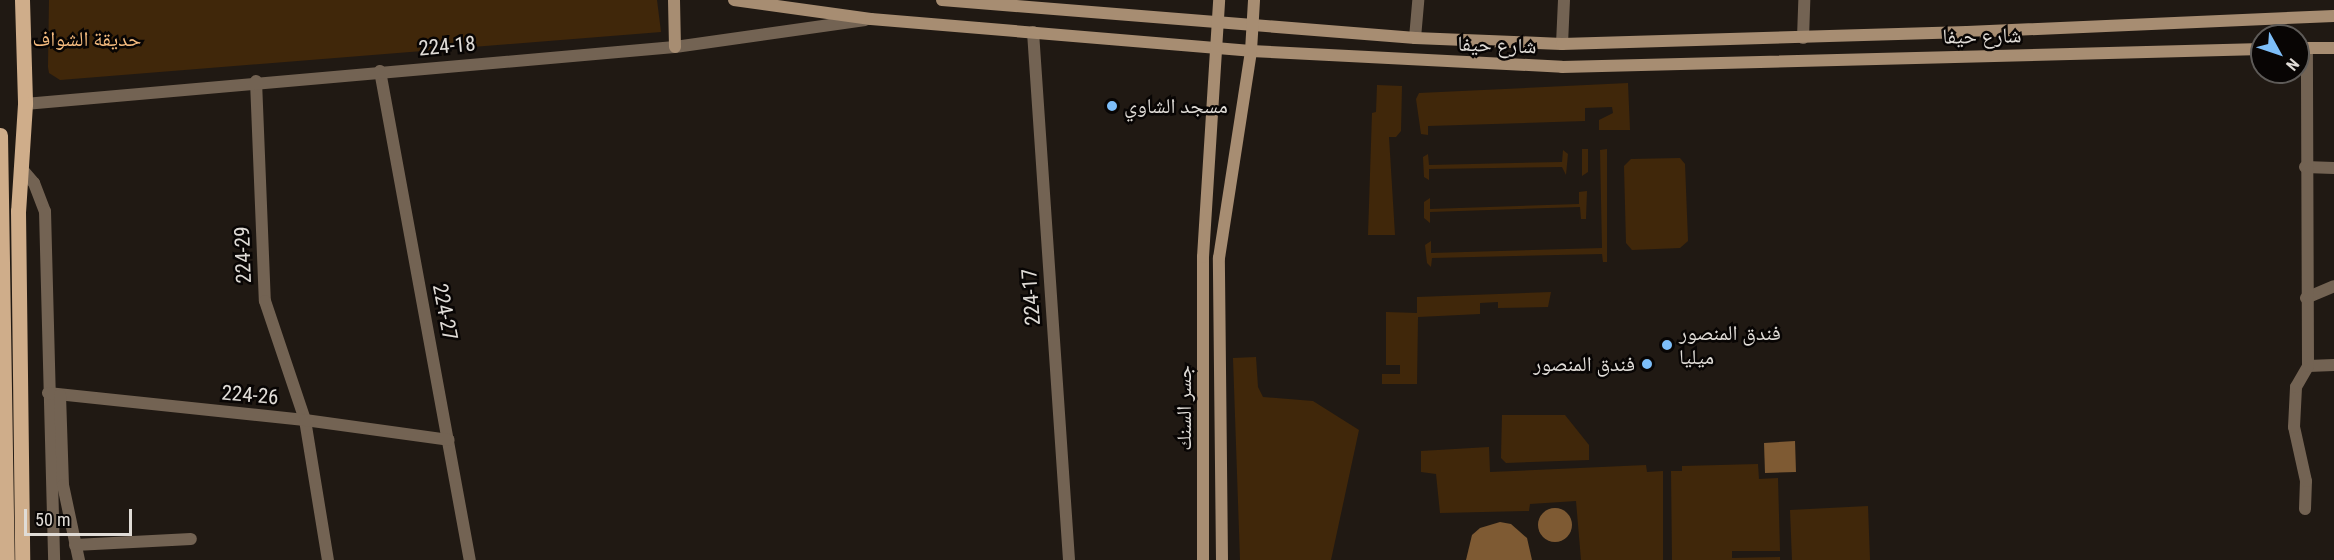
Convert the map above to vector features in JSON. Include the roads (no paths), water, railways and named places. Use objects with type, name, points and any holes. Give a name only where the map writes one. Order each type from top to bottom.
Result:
[{"type":"main road","points":[[7,560],[11,211],[21,168],[25,104],[22,0]]},
{"type":"main road","points":[[674,0],[675,47]]},
{"type":"main road","name":"شارع حيفا","points":[[734,0],[871,19],[1251,51],[1562,67],[2250,49]]},
{"type":"main road","name":"شارع حيفا","points":[[942,0],[1415,38],[1562,44],[1803,38],[2334,16]]},
{"type":"main road","name":"جسر السنك","points":[[1203,560],[1203,256],[1219,0]]},
{"type":"main road","name":"جسر السنك","points":[[1222,560],[1219,258],[1251,51],[1254,0]]},
{"type":"main road","points":[[2310,48],[2334,48]]},
{"type":"main road","points":[[0,135],[11,211],[22,560]]},
{"type":"street","points":[[1415,38],[1418,0]]},
{"type":"street","points":[[1562,44],[1564,0]]},
{"type":"street","points":[[1803,38],[1804,0]]},
{"type":"street","name":"224-18","points":[[25,104],[256,81],[675,47],[871,19]]},
{"type":"street","name":"224-17","points":[[1033,32],[1069,560]]},
{"type":"street","name":"224-27","points":[[380,71],[470,560]]},
{"type":"street","name":"224-29","points":[[256,81],[265,301],[305,420],[328,560]]},
{"type":"street","points":[[2303,84],[2308,366],[2296,387],[2294,427],[2306,481],[2305,509]]},
{"type":"street","points":[[2305,167],[2334,168]]},
{"type":"street","points":[[21,168],[34,183],[45,211],[54,394],[63,485],[79,560]]},
{"type":"street","points":[[2306,298],[2334,286]]},
{"type":"street","points":[[2308,366],[2334,365]]},
{"type":"street","points":[[53,554],[54,394]]},
{"type":"street","name":"224-26","points":[[54,394],[305,420],[449,440]]},
{"type":"street","points":[[75,545],[191,539]]},
{"type":"place","name":"مسجد الشاوي","points":[[1112,106]]},
{"type":"place","name":"فندق المنصور ميليا","points":[[1667,345]]},
{"type":"place","name":"فندق المنصور","points":[[1647,364]]},
{"type":"park label","name":"حديقة الشواف","points":[[87,39]]}]
